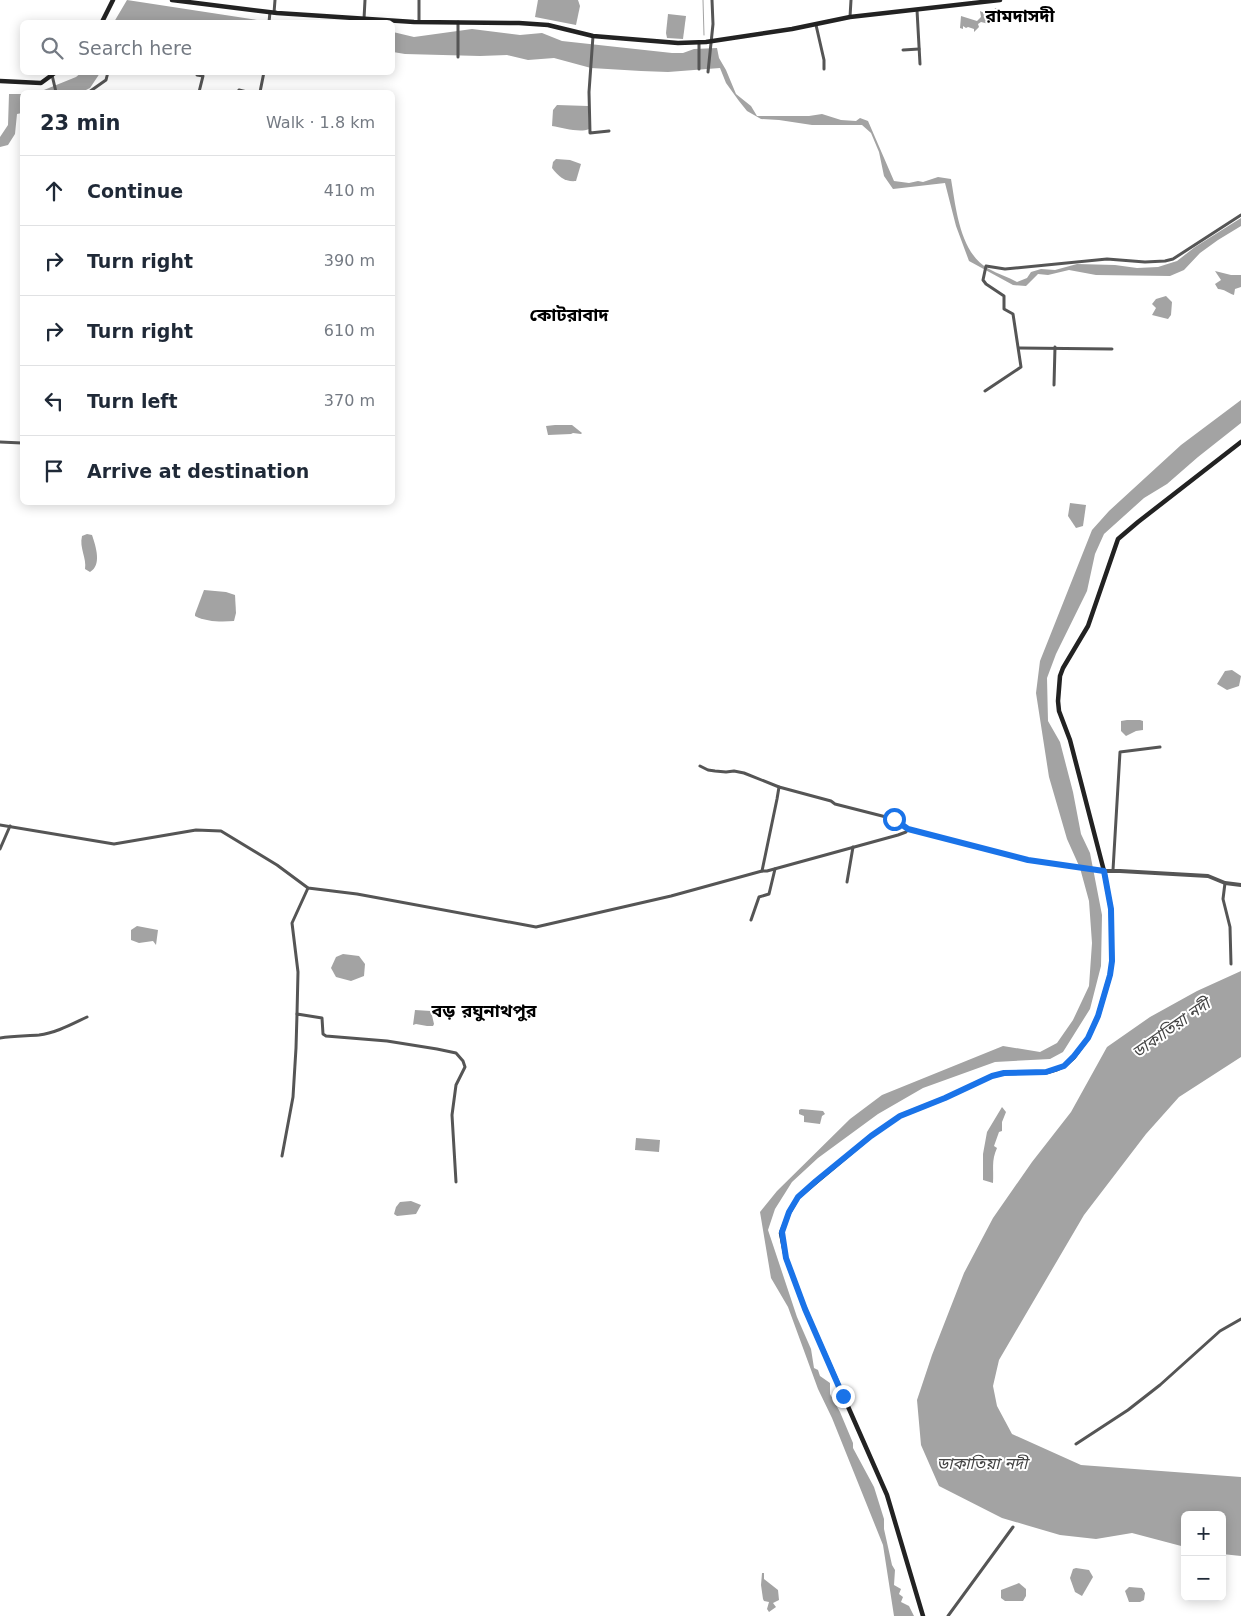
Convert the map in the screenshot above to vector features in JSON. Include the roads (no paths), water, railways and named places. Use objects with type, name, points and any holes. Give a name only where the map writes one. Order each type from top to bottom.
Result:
[{"type":"main road","points":[[103,20],[113,0]]},
{"type":"main road","points":[[172,0],[272,12],[382,20]]},
{"type":"main road","points":[[395,21],[548,25],[593,36],[678,43],[711,41],[816,25],[850,17],[1000,0]]},
{"type":"main road","points":[[0,81],[41,83],[52,75]]},
{"type":"main road","points":[[923,1616],[886,1496],[805,1309],[786,1258],[782,1232],[789,1212],[798,1197],[871,1136],[900,1116],[992,1076],[1004,1073],[1046,1072],[1064,1066],[1088,1038],[1098,1016],[1110,975],[1112,961],[1111,909],[1104,871],[1070,740],[1059,710],[1060,676],[1088,626],[1118,540],[1138,522],[1241,442]]},
{"type":"street","points":[[270,20],[275,0]]},
{"type":"street","points":[[364,19],[365,0]]},
{"type":"street","points":[[419,0],[419,22]]},
{"type":"street","points":[[708,72],[713,24],[712,0]]},
{"type":"street","points":[[850,17],[851,0]]},
{"type":"street","points":[[917,10],[920,64]]},
{"type":"street","points":[[458,22],[458,57]]},
{"type":"street","points":[[816,25],[824,69]]},
{"type":"street","points":[[593,36],[590,69],[590,133],[609,131]]},
{"type":"street","points":[[699,41],[699,69]]},
{"type":"street","points":[[903,50],[920,49]]},
{"type":"street","points":[[53,75],[56,90]]},
{"type":"street","points":[[92,90],[106,80],[107,75]]},
{"type":"street","points":[[197,75],[202,76],[199,90]]},
{"type":"street","points":[[260,90],[263,75]]},
{"type":"street","points":[[985,391],[1021,367],[1014,314],[1004,309],[1004,296],[983,280],[986,266],[1005,268],[1107,259],[1165,261],[1181,254],[1209,234],[1241,215]]},
{"type":"street","points":[[1054,385],[1055,347]]},
{"type":"street","points":[[1019,348],[1112,349]]},
{"type":"street","points":[[0,442],[20,443]]},
{"type":"street","points":[[1113,870],[1120,752],[1160,746]]},
{"type":"street","points":[[700,766],[708,770],[744,773],[779,787],[894,819],[908,829],[1028,860],[1104,871],[1208,876],[1224,883],[1241,885]]},
{"type":"street","points":[[762,871],[779,787]]},
{"type":"street","points":[[0,825],[114,844],[196,830],[221,831],[277,865],[308,888],[357,894],[536,927],[671,896],[775,869],[898,835],[906,832],[908,829]]},
{"type":"street","points":[[0,849],[10,826]]},
{"type":"street","points":[[847,882],[854,847]]},
{"type":"street","points":[[751,920],[759,897],[769,894],[775,869]]},
{"type":"street","points":[[1224,883],[1223,899],[1230,927],[1231,964]]},
{"type":"street","points":[[282,1156],[293,1097],[296,1048],[298,972],[292,922],[308,888]]},
{"type":"street","points":[[296,1014],[322,1018],[323,1034],[331,1038],[387,1041],[456,1054],[463,1061],[465,1067],[456,1085],[452,1115],[456,1182]]},
{"type":"street","points":[[0,1038],[18,1035],[40,1035],[55,1031],[87,1017]]},
{"type":"street","points":[[1076,1444],[1128,1410],[1160,1386],[1220,1331],[1241,1319]]},
{"type":"street","points":[[948,1616],[1013,1527]]},
{"type":"water","points":[[127,0],[257,20],[115,20]]},
{"type":"water","points":[[538,0],[578,0],[580,6],[576,25],[535,17]]},
{"type":"water","points":[[996,8],[1000,9],[1002,21],[1000,24],[996,22],[989,24],[981,22],[974,32],[974,29],[968,27],[963,26],[963,29],[960,28],[961,16],[977,21],[981,17],[980,11],[984,13],[987,10],[988,13]]},
{"type":"water","points":[[668,14],[686,16],[683,39],[667,38]]},
{"type":"water","points":[[472,29],[520,35],[542,33],[562,41],[672,53],[683,53],[694,49],[717,48],[719,58],[736,94],[751,106],[757,116],[809,116],[822,114],[841,120],[856,121],[860,118],[868,121],[894,181],[909,183],[923,182],[938,177],[951,179],[961,229],[972,253],[979,262],[989,269],[1017,282],[1027,278],[1031,272],[1041,269],[1055,270],[1077,264],[1115,265],[1137,268],[1158,267],[1177,261],[1195,247],[1241,218],[1241,226],[1200,253],[1184,270],[1170,276],[1096,275],[1069,270],[1048,275],[1038,274],[1026,286],[1013,285],[969,261],[956,226],[945,183],[893,189],[884,176],[879,152],[871,133],[862,125],[812,125],[761,119],[747,111],[726,83],[720,68],[668,72],[641,71],[591,68],[554,58],[528,60],[507,55],[480,56],[395,52],[395,32],[414,37]]},
{"type":"water","points":[[78,75],[99,75],[90,88],[86,90],[44,90]]},
{"type":"water","points":[[9,94],[20,94],[20,113],[17,114],[15,134],[8,145],[0,147],[0,137],[8,125]]},
{"type":"water","points":[[557,105],[588,106],[589,129],[576,130],[552,126],[553,110]]},
{"type":"water","points":[[556,159],[570,160],[581,164],[576,181],[565,180],[552,168],[553,162]]},
{"type":"water","points":[[1215,271],[1231,275],[1241,275],[1241,287],[1235,289],[1234,295],[1218,289],[1215,284],[1221,280]]},
{"type":"water","points":[[1166,296],[1172,302],[1171,315],[1168,319],[1152,315],[1156,308],[1152,304],[1156,299]]},
{"type":"water","points":[[1241,400],[1241,423],[1167,484],[1144,498],[1104,534],[1095,554],[1087,591],[1056,654],[1047,678],[1048,721],[1060,742],[1073,792],[1081,834],[1090,853],[1102,915],[1101,966],[1090,1009],[1063,1052],[1050,1059],[995,1062],[923,1088],[878,1114],[818,1158],[792,1182],[775,1209],[768,1230],[797,1317],[811,1349],[814,1368],[818,1370],[820,1376],[830,1383],[830,1394],[840,1412],[853,1443],[853,1448],[874,1487],[884,1519],[884,1529],[892,1565],[895,1570],[894,1585],[901,1589],[899,1594],[903,1597],[901,1602],[909,1606],[914,1616],[894,1616],[883,1545],[832,1418],[818,1389],[788,1307],[771,1278],[760,1212],[777,1191],[850,1119],[882,1095],[1003,1046],[1040,1052],[1057,1043],[1073,1020],[1089,986],[1092,943],[1089,901],[1080,868],[1067,839],[1049,777],[1036,693],[1040,661],[1092,530],[1109,511],[1181,445]]},
{"type":"water","points":[[572,425],[582,433],[548,435],[546,426]]},
{"type":"water","points":[[1070,503],[1086,505],[1083,526],[1076,528],[1068,516]]},
{"type":"water","points":[[92,535],[97,555],[96,565],[90,572],[85,569],[81,545],[82,536]]},
{"type":"water","points":[[204,590],[226,592],[235,595],[236,613],[234,621],[209,620],[195,616]]},
{"type":"water","points":[[1232,670],[1241,676],[1239,686],[1227,690],[1217,684],[1225,671]]},
{"type":"water","points":[[1121,721],[1143,721],[1143,730],[1126,736],[1121,731]]},
{"type":"water","points":[[137,926],[158,930],[156,945],[153,941],[139,943],[131,940],[131,930]]},
{"type":"water","points":[[343,954],[359,956],[365,964],[364,976],[351,981],[336,977],[331,968],[336,957]]},
{"type":"water","name":"ডাকাতিয়া নদী","points":[[1241,971],[1241,1057],[1179,1097],[1146,1134],[1084,1215],[999,1360],[993,1386],[997,1406],[1012,1434],[1081,1465],[1241,1477],[1241,1556],[1226,1554],[1226,1511],[1181,1511],[1181,1546],[1132,1533],[1096,1539],[1060,1535],[1002,1518],[939,1486],[921,1445],[917,1400],[932,1355],[964,1273],[993,1218],[1032,1162],[1071,1112],[1107,1047],[1150,1017],[1197,991]]},
{"type":"water","points":[[415,1010],[431,1011],[433,1026],[413,1025]]},
{"type":"water","points":[[1002,1107],[1006,1112],[1002,1122],[1002,1131],[999,1132],[994,1146],[997,1148],[993,1161],[993,1183],[983,1180],[983,1154],[987,1132]]},
{"type":"water","points":[[801,1109],[823,1111],[825,1114],[822,1116],[820,1124],[804,1122],[804,1116],[799,1114]]},
{"type":"water","points":[[636,1138],[660,1140],[659,1152],[635,1150]]},
{"type":"water","points":[[411,1201],[421,1205],[416,1214],[397,1216],[394,1214],[400,1202]]},
{"type":"water","points":[[1073,1569],[1089,1570],[1093,1577],[1082,1596],[1075,1592],[1070,1578]]},
{"type":"water","points":[[762,1573],[764,1573],[764,1579],[778,1590],[779,1600],[773,1603],[776,1607],[769,1612],[767,1609],[769,1602],[763,1599]]},
{"type":"water","points":[[1019,1583],[1026,1589],[1026,1596],[1023,1601],[1005,1601],[1001,1598],[1001,1590]]},
{"type":"water","points":[[1129,1587],[1142,1588],[1145,1593],[1144,1600],[1129,1602],[1125,1591]]},
{"type":"waterway","points":[[703,0],[704,35]]},
{"type":"district","name":"রামদাসদী","points":[[1020,15]]},
{"type":"district","name":"কোটরাবাদ","points":[[569,314]]},
{"type":"district","name":"বড় রঘুনাথপুর","points":[[484,1010]]}]
